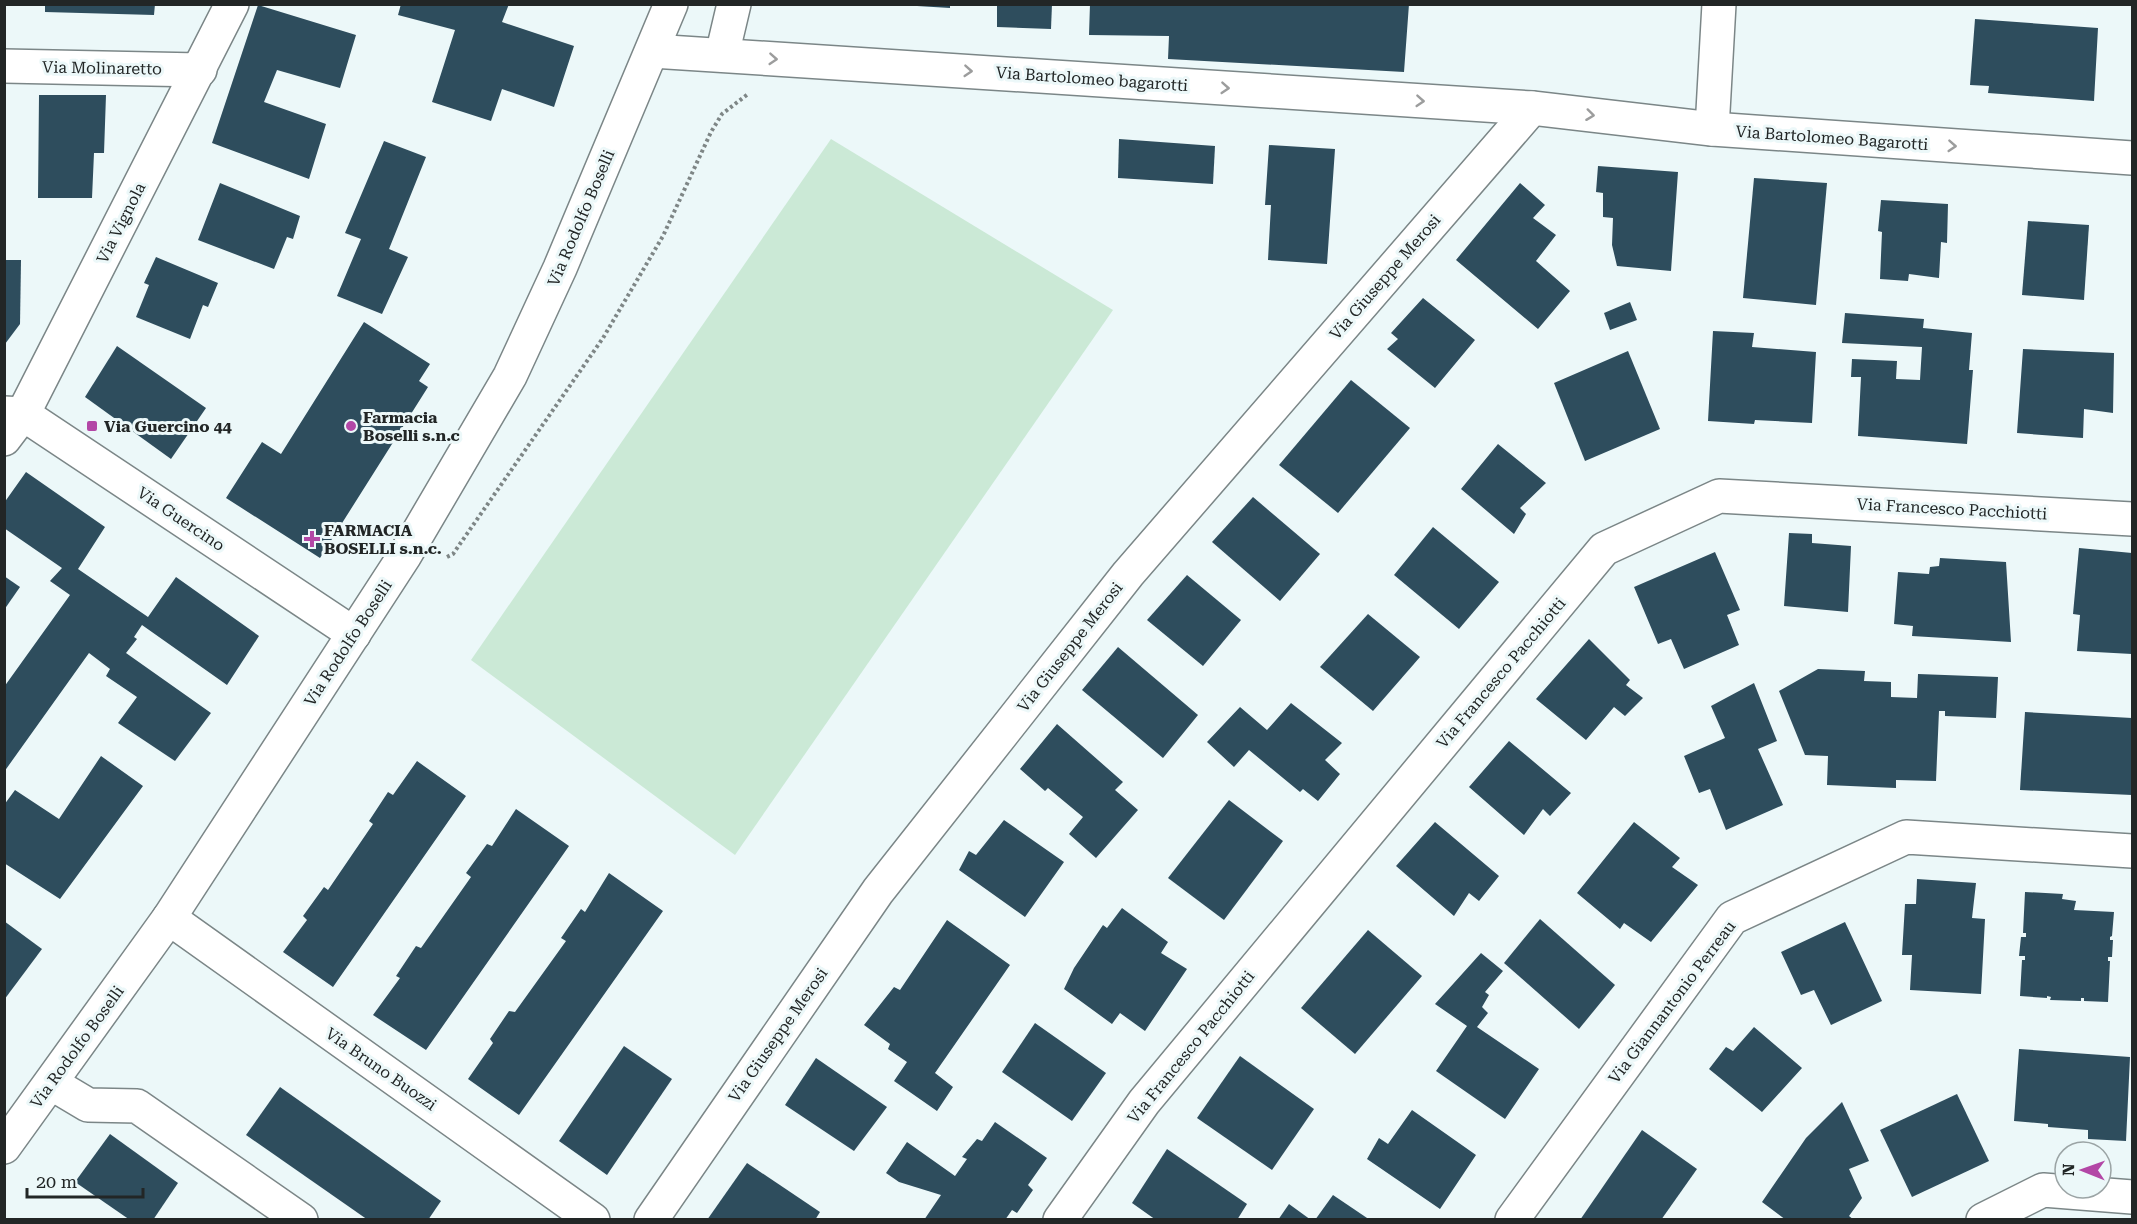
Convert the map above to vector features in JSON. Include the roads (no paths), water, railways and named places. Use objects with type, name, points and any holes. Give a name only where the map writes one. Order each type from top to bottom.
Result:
[{"type":"street","name":"Via Vignola","points":[[11,422],[200,70],[232,4]]},
{"type":"street","name":"Via Rodolfo Boselli","points":[[4,1148],[169,918],[405,555],[510,376],[560,268],[671,4]]},
{"type":"street","points":[[722,55],[734,4]]},
{"type":"street","points":[[1712,129],[1719,4]]},
{"type":"street","name":"Via Bartolomeo bagarotti","points":[[652,51],[1532,108]]},
{"type":"street","name":"Via Molinaretto","points":[[4,66],[200,70]]},
{"type":"street","name":"Via Bartolomeo Bagarotti","points":[[1532,108],[1712,129],[2133,158]]},
{"type":"street","name":"Via Giuseppe Merosi","points":[[651,1220],[878,891],[1128,574],[1532,108]]},
{"type":"street","name":"Via Guercino","points":[[11,422],[354,634]]},
{"type":"street","name":"Via Francesco Pacchiotti","points":[[1060,1220],[1144,1102],[1604,549],[1719,496],[2133,519]]},
{"type":"street","name":"Via Giannantonio Perreau","points":[[1512,1220],[1732,918],[1906,837],[2133,851]]},
{"type":"street","name":"Via Bruno Buozzi","points":[[169,918],[593,1220]]},
{"type":"street","points":[[51,1083],[88,1105],[137,1106],[301,1220]]},
{"type":"street","points":[[1983,1220],[2043,1190],[2133,1197]]},
{"type":"place","name":"Via Guercino 44","points":[[92,426]]},
{"type":"place","name":"Farmacia Boselli s.n.c","points":[[351,426]]},
{"type":"place","name":"FARMACIA BOSELLI s.n.c.","points":[[312,539]]}]
